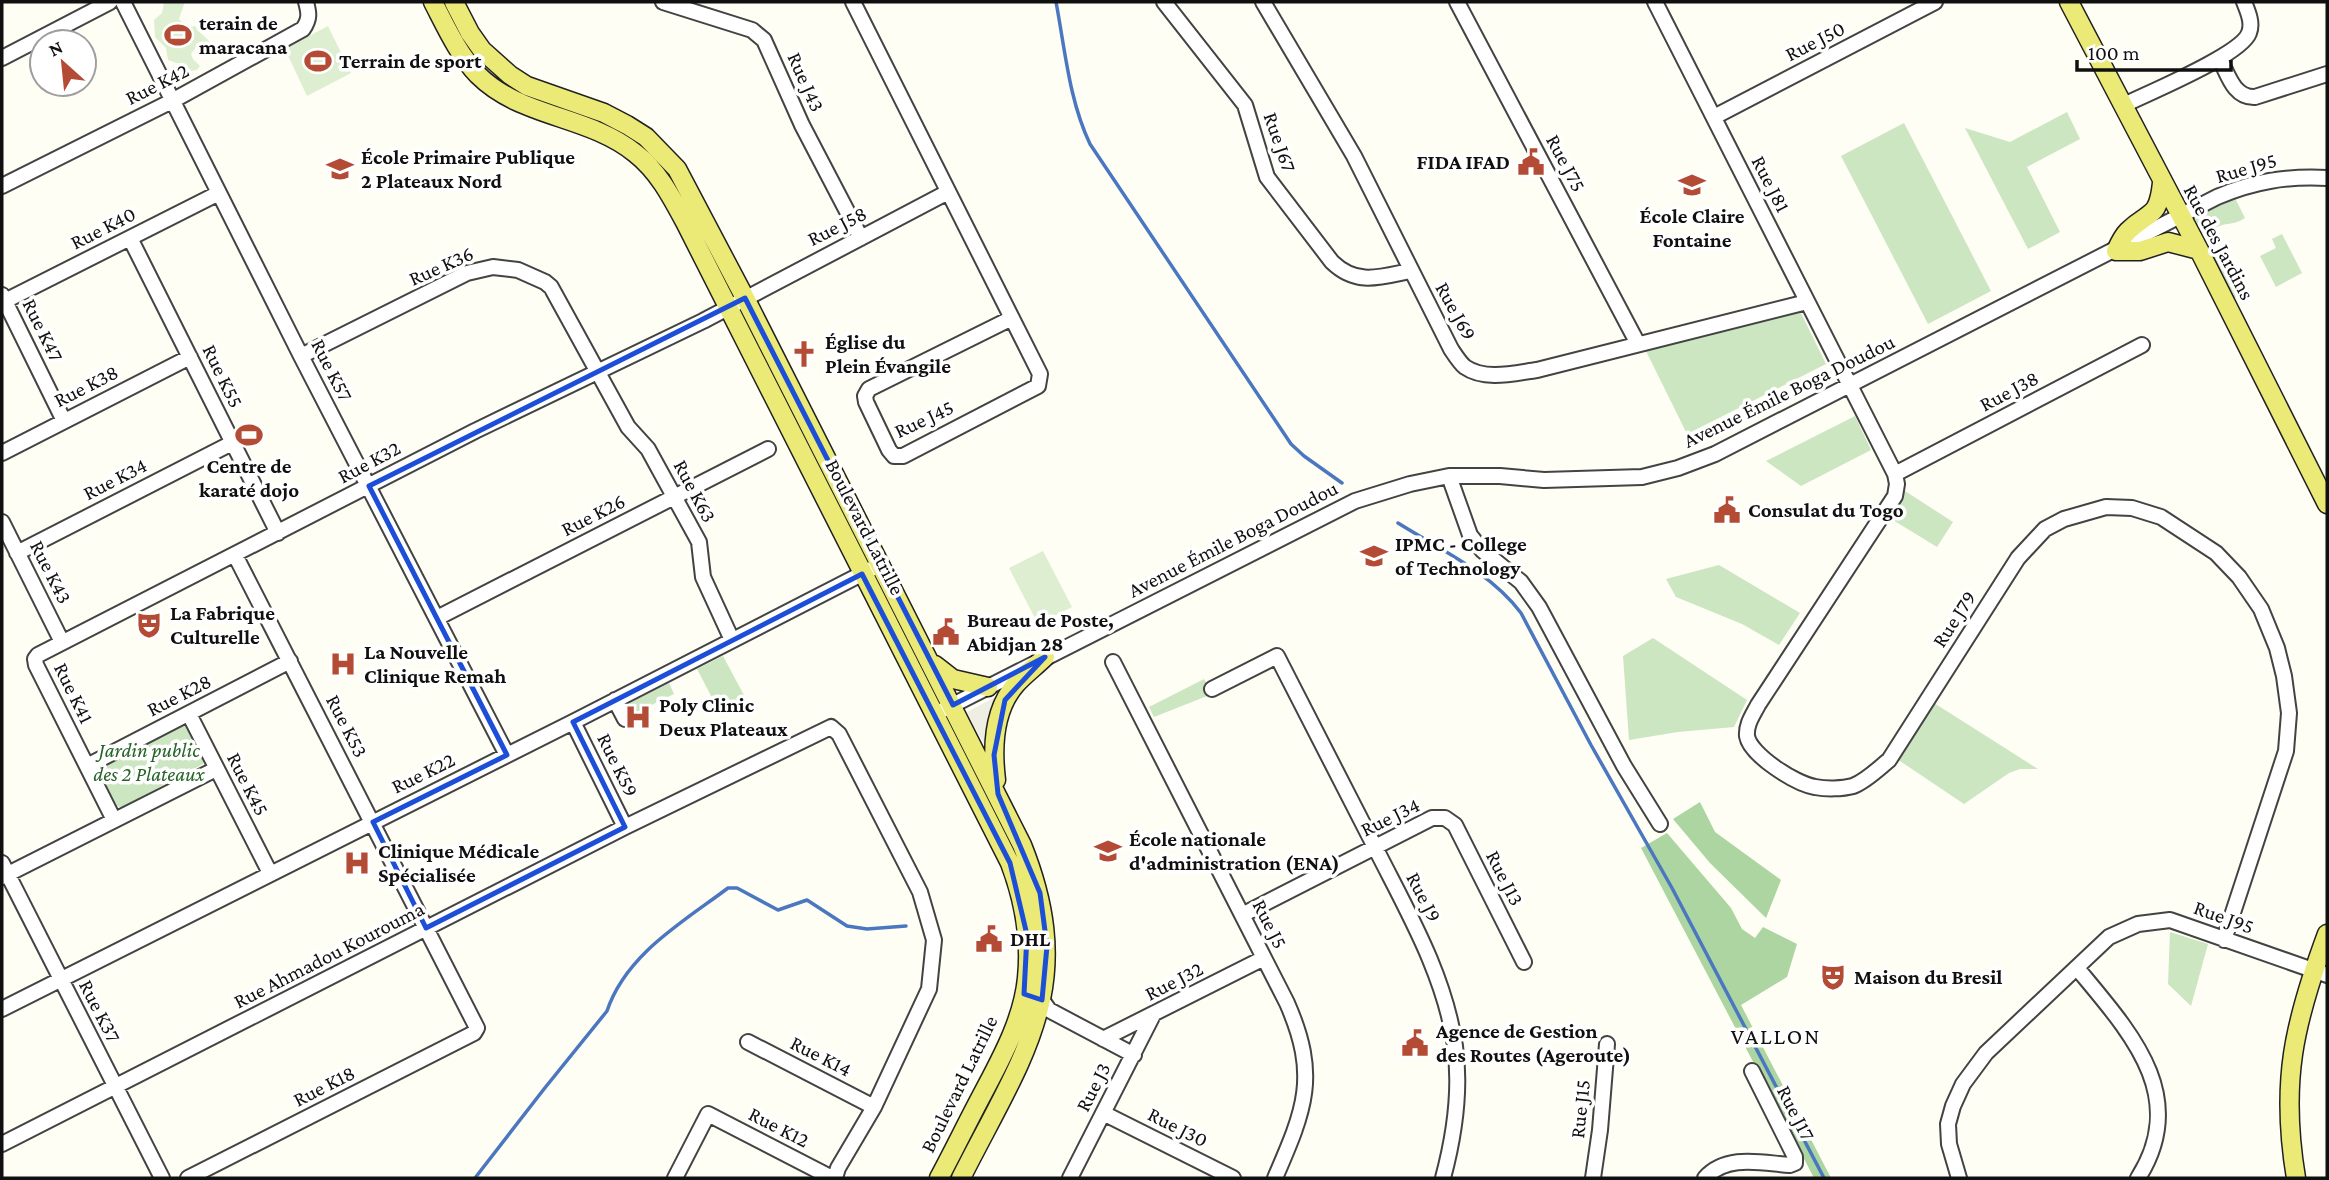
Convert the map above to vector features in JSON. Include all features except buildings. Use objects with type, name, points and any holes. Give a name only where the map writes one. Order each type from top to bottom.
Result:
[{"type":"main road","name":"Boulevard Latrille","points":[[433,2],[452,39],[479,76],[519,104],[598,131],[636,153],[661,180],[685,222],[1010,863],[1019,887],[1027,944],[1027,979],[1005,1049],[939,1178]]},
{"type":"main road","name":"Boulevard Latrille","points":[[454,2],[482,50],[510,75],[527,86],[604,113],[646,137],[662,152],[689,188],[1023,845],[1040,893],[1047,946],[1043,1008],[1026,1054],[961,1178]]},
{"type":"main road","name":"Rue des Jardins","points":[[2069,2],[2199,250],[2327,504]]},
{"type":"main road","points":[[2116,251],[2127,232],[2153,214],[2159,203],[2162,183]]},
{"type":"main road","points":[[2116,251],[2140,251],[2168,242],[2199,250]]},
{"type":"main road","points":[[998,794],[994,755],[999,716],[1005,699],[1016,684],[1045,657]]},
{"type":"main road","points":[[931,662],[953,679],[988,687]]},
{"type":"main road","points":[[2296,1178],[2288,1110],[2289,1077],[2301,1012],[2320,972],[2327,934]]},
{"type":"street","points":[[2,58],[110,2]]},
{"type":"street","name":"Rue K57","points":[[123,2],[301,356],[507,755]]},
{"type":"street","name":"Rue K42","points":[[2,186],[172,101],[303,29],[308,22],[306,2]]},
{"type":"street","name":"Rue J43","points":[[663,2],[752,30],[764,40],[802,125],[861,238]]},
{"type":"street","name":"Rue J45","points":[[853,2],[948,192],[1012,318],[1040,374],[1038,386],[903,456],[894,456],[866,402],[865,396],[869,390],[1012,318]]},
{"type":"street","name":"Rue J67","points":[[1164,2],[1245,105],[1267,177],[1332,262],[1353,278],[1374,278],[1410,271]]},
{"type":"street","name":"Rue J69","points":[[1263,2],[1354,156],[1451,349],[1465,366],[1481,373],[1505,375],[1537,370],[1807,302]]},
{"type":"street","name":"Rue J75","points":[[1457,2],[1638,344]]},
{"type":"street","name":"Rue J81","points":[[1655,2],[1851,383]]},
{"type":"street","name":"Rue J50","points":[[1714,117],[1936,2]]},
{"type":"street","points":[[2124,105],[2220,59],[2244,42],[2250,32],[2250,18],[2245,2]]},
{"type":"street","points":[[2220,59],[2236,90],[2247,97],[2327,74]]},
{"type":"street","name":"Rue J95","points":[[2180,215],[2254,183],[2286,177],[2327,178]]},
{"type":"street","name":"Rue J58","points":[[727,308],[948,192]]},
{"type":"street","name":"Rue K40","points":[[3,298],[219,193]]},
{"type":"street","name":"Avenue Émile Boga Doudou","points":[[935,714],[1355,501],[1401,486],[1448,476],[1544,480],[1642,477],[1678,468],[1715,454],[2116,251],[2180,215]]},
{"type":"street","name":"Rue K55","points":[[130,238],[278,533]]},
{"type":"street","name":"Rue K36","points":[[301,356],[467,273],[493,267],[517,270],[551,287],[597,372]]},
{"type":"street","name":"Rue K47","points":[[3,298],[64,421]]},
{"type":"street","name":"Rue K32","points":[[35,659],[62,642],[475,431],[727,308]]},
{"type":"street","name":"Rue J38","points":[[1895,474],[2142,345]]},
{"type":"street","name":"Rue K38","points":[[2,453],[190,358]]},
{"type":"street","name":"Rue K63","points":[[597,372],[628,427],[648,449],[699,542],[703,578],[732,640]]},
{"type":"street","points":[[1851,383],[1895,474]]},
{"type":"street","name":"Rue K34","points":[[17,553],[232,443]]},
{"type":"street","name":"Rue K26","points":[[437,618],[768,449]]},
{"type":"street","name":"Rue J79","points":[[1895,474],[1895,496],[1751,718],[1747,737],[1751,746],[1792,779],[1813,787],[1853,786],[1889,760],[2018,558],[2045,529],[2073,516],[2106,507],[2132,508],[2161,517],[2216,553],[2239,577],[2261,609],[2277,648],[2284,676],[2289,713],[2286,751],[2224,940]]},
{"type":"street","points":[[1448,476],[1470,536],[1482,550],[1521,583],[1539,607],[1624,766],[1660,824]]},
{"type":"street","name":"Rue K43","points":[[2,522],[62,642]]},
{"type":"street","name":"Rue K53","points":[[235,555],[477,1028]]},
{"type":"street","name":"Rue K22","points":[[2,1009],[881,564]]},
{"type":"street","name":"Rue J9","points":[[1212,689],[1277,656],[1425,946],[1447,1003],[1455,1049],[1456,1101],[1451,1147],[1443,1178]]},
{"type":"street","name":"Rue K41","points":[[35,659],[114,820]]},
{"type":"street","name":"Rue K28","points":[[87,765],[290,661]]},
{"type":"street","name":"Rue J5","points":[[1113,662],[1299,1031],[1306,1070],[1305,1089],[1296,1131],[1275,1178]]},
{"type":"street","points":[[615,700],[625,719]]},
{"type":"street","name":"Rue K45","points":[[189,714],[270,873]]},
{"type":"street","name":"Rue K59","points":[[573,722],[625,827]]},
{"type":"street","name":"Rue Ahmadou Kourouma","points":[[2,1144],[625,827],[827,728],[835,729],[920,892],[934,940],[929,989],[874,1107],[833,1178]]},
{"type":"street","points":[[4,871],[216,769]]},
{"type":"street","name":"Rue J34","points":[[1242,915],[1432,818],[1445,818]]},
{"type":"street","name":"Rue J13","points":[[1445,818],[1455,825],[1524,962]]},
{"type":"street","name":"Rue K37","points":[[4,871],[162,1178]]},
{"type":"street","name":"Rue J95","points":[[1959,1178],[1948,1144],[1948,1124],[1963,1084],[1986,1053],[2109,937],[2138,924],[2170,920],[2320,972]]},
{"type":"street","name":"Rue J32","points":[[1102,1039],[1264,958]]},
{"type":"street","points":[[2077,968],[2138,1046],[2152,1081],[2157,1113],[2156,1135],[2151,1154],[2138,1178]]},
{"type":"street","points":[[1022,1001],[1043,1008],[1133,1055]]},
{"type":"street","name":"Rue J3","points":[[1070,1178],[1153,1015]]},
{"type":"street","name":"Rue K18","points":[[194,1177],[474,1033],[477,1028]]},
{"type":"street","name":"Rue K14","points":[[748,1042],[874,1107]]},
{"type":"street","name":"Rue J15","points":[[1593,1178],[1607,1044]]},
{"type":"street","name":"Rue J17","points":[[1705,1178],[1727,1164],[1741,1161],[1790,1165],[1796,1163],[1752,1071]]},
{"type":"street","name":"Rue J30","points":[[1104,1113],[1233,1178]]},
{"type":"street","name":"Rue K12","points":[[675,1178],[708,1114],[833,1178]]},
{"type":"highlighted area","points":[[745,298],[953,705],[1045,657],[1005,700],[994,755],[998,794],[1040,893],[1047,946],[1042,1000],[1024,994],[1027,935],[1010,863],[862,574],[573,722],[625,827],[426,928],[373,822],[507,755],[369,486]]},
{"type":"green space","name":"terain de maracana","points":[[164,2],[185,2],[179,19],[188,28],[195,26],[214,50],[210,51],[198,44],[191,54],[200,66],[197,70],[191,71],[168,60],[166,48],[155,37],[154,20],[162,13]]},
{"type":"green space","name":"Terrain de sport","points":[[328,26],[351,73],[307,96],[285,49]]},
{"type":"green space","points":[[2067,112],[2080,139],[2027,167],[2060,232],[2028,249],[1965,128],[2010,142]]},
{"type":"green space","points":[[1904,123],[1991,291],[1928,324],[1841,156]]},
{"type":"green space","points":[[2235,198],[2245,218],[2199,233],[2193,222],[2201,212]]},
{"type":"green space","points":[[2282,234],[2302,273],[2276,287],[2260,256],[2276,248],[2272,239]]},
{"type":"green space","points":[[2205,246],[2223,249],[2239,285],[2235,299],[2233,300]]},
{"type":"green space","points":[[1799,309],[1826,364],[1687,434],[1645,349]]},
{"type":"green space","points":[[1855,416],[1871,450],[1801,486],[1766,461]]},
{"type":"green space","points":[[1905,491],[1953,522],[1937,547],[1888,517]]},
{"type":"green space","points":[[1043,551],[1072,607],[1038,624],[1009,568]]},
{"type":"green space","points":[[1719,565],[1800,613],[1779,645],[1742,624],[1676,597],[1666,579]]},
{"type":"green space","points":[[1653,638],[1747,700],[1734,727],[1629,740],[1623,656]]},
{"type":"green space","points":[[723,656],[745,697],[719,711],[697,669]]},
{"type":"green space","points":[[1204,679],[1212,694],[1154,717],[1149,707]]},
{"type":"green space","points":[[669,683],[674,694],[631,715],[626,705]]},
{"type":"green space","points":[[1934,703],[2038,769],[2020,769],[2009,773],[1964,804],[1897,759]]},
{"type":"green space","name":"Jardin public des 2 Plateaux","points":[[186,719],[204,759],[203,764],[122,807],[114,806],[93,768]]},
{"type":"green space","points":[[1700,802],[1715,832],[1781,880],[1766,918],[1710,863],[1673,819]]},
{"type":"green space","points":[[1667,833],[1731,908],[1742,929],[1755,938],[1763,927],[1797,944],[1787,977],[1741,1005],[1831,1178],[1814,1178],[1641,848]]},
{"type":"green space","points":[[2170,932],[2208,944],[2191,1006],[2168,984]]},
{"type":"shaded area","points":[[1005,692],[987,750],[967,712]]},
{"type":"waterway","points":[[1056,2],[1072,92],[1090,144],[1291,444],[1342,483]]},
{"type":"waterway","points":[[1398,523],[1480,574],[1509,598],[1521,613],[1591,745],[1672,888],[1824,1178]]},
{"type":"waterway","points":[[475,1178],[607,1011],[616,991],[642,956],[675,927],[728,888],[737,888],[778,910],[807,900],[847,926],[867,929],[906,926]]},
{"type":"place","name":"terain de maracana","points":[[178,35]]},
{"type":"place","name":"Terrain de sport","points":[[318,61]]},
{"type":"place","name":"FIDA IFAD","points":[[1531,162]]},
{"type":"place","name":"École Primaire Publique 2 Plateaux Nord","points":[[340,169]]},
{"type":"place","name":"École Claire Fontaine","points":[[1692,185]]},
{"type":"place","name":"Église du Plein Évangile","points":[[804,354]]},
{"type":"place","name":"Centre de karaté dojo","points":[[249,435]]},
{"type":"place","name":"Consulat du Togo","points":[[1727,510]]},
{"type":"place","name":"IPMC - College of Technology","points":[[1374,556]]},
{"type":"place","name":"La Fabrique Culturelle","points":[[149,625]]},
{"type":"place","name":"Bureau de Poste, Abidjan 28","points":[[946,632]]},
{"type":"place","name":"La Nouvelle Clinique Remah","points":[[343,664]]},
{"type":"place","name":"Poly Clinic Deux Plateaux","points":[[638,717]]},
{"type":"place","name":"École nationale d'administration (ENA)","points":[[1108,851]]},
{"type":"place","name":"Clinique Médicale Spécialisée","points":[[357,863]]},
{"type":"place","name":"DHL","points":[[989,939]]},
{"type":"place","name":"Maison du Bresil","points":[[1833,977]]},
{"type":"place","name":"Agence de Gestion des Routes (Ageroute)","points":[[1415,1043]]},
{"type":"district","name":"VALLON","points":[[1776,1036]]}]
